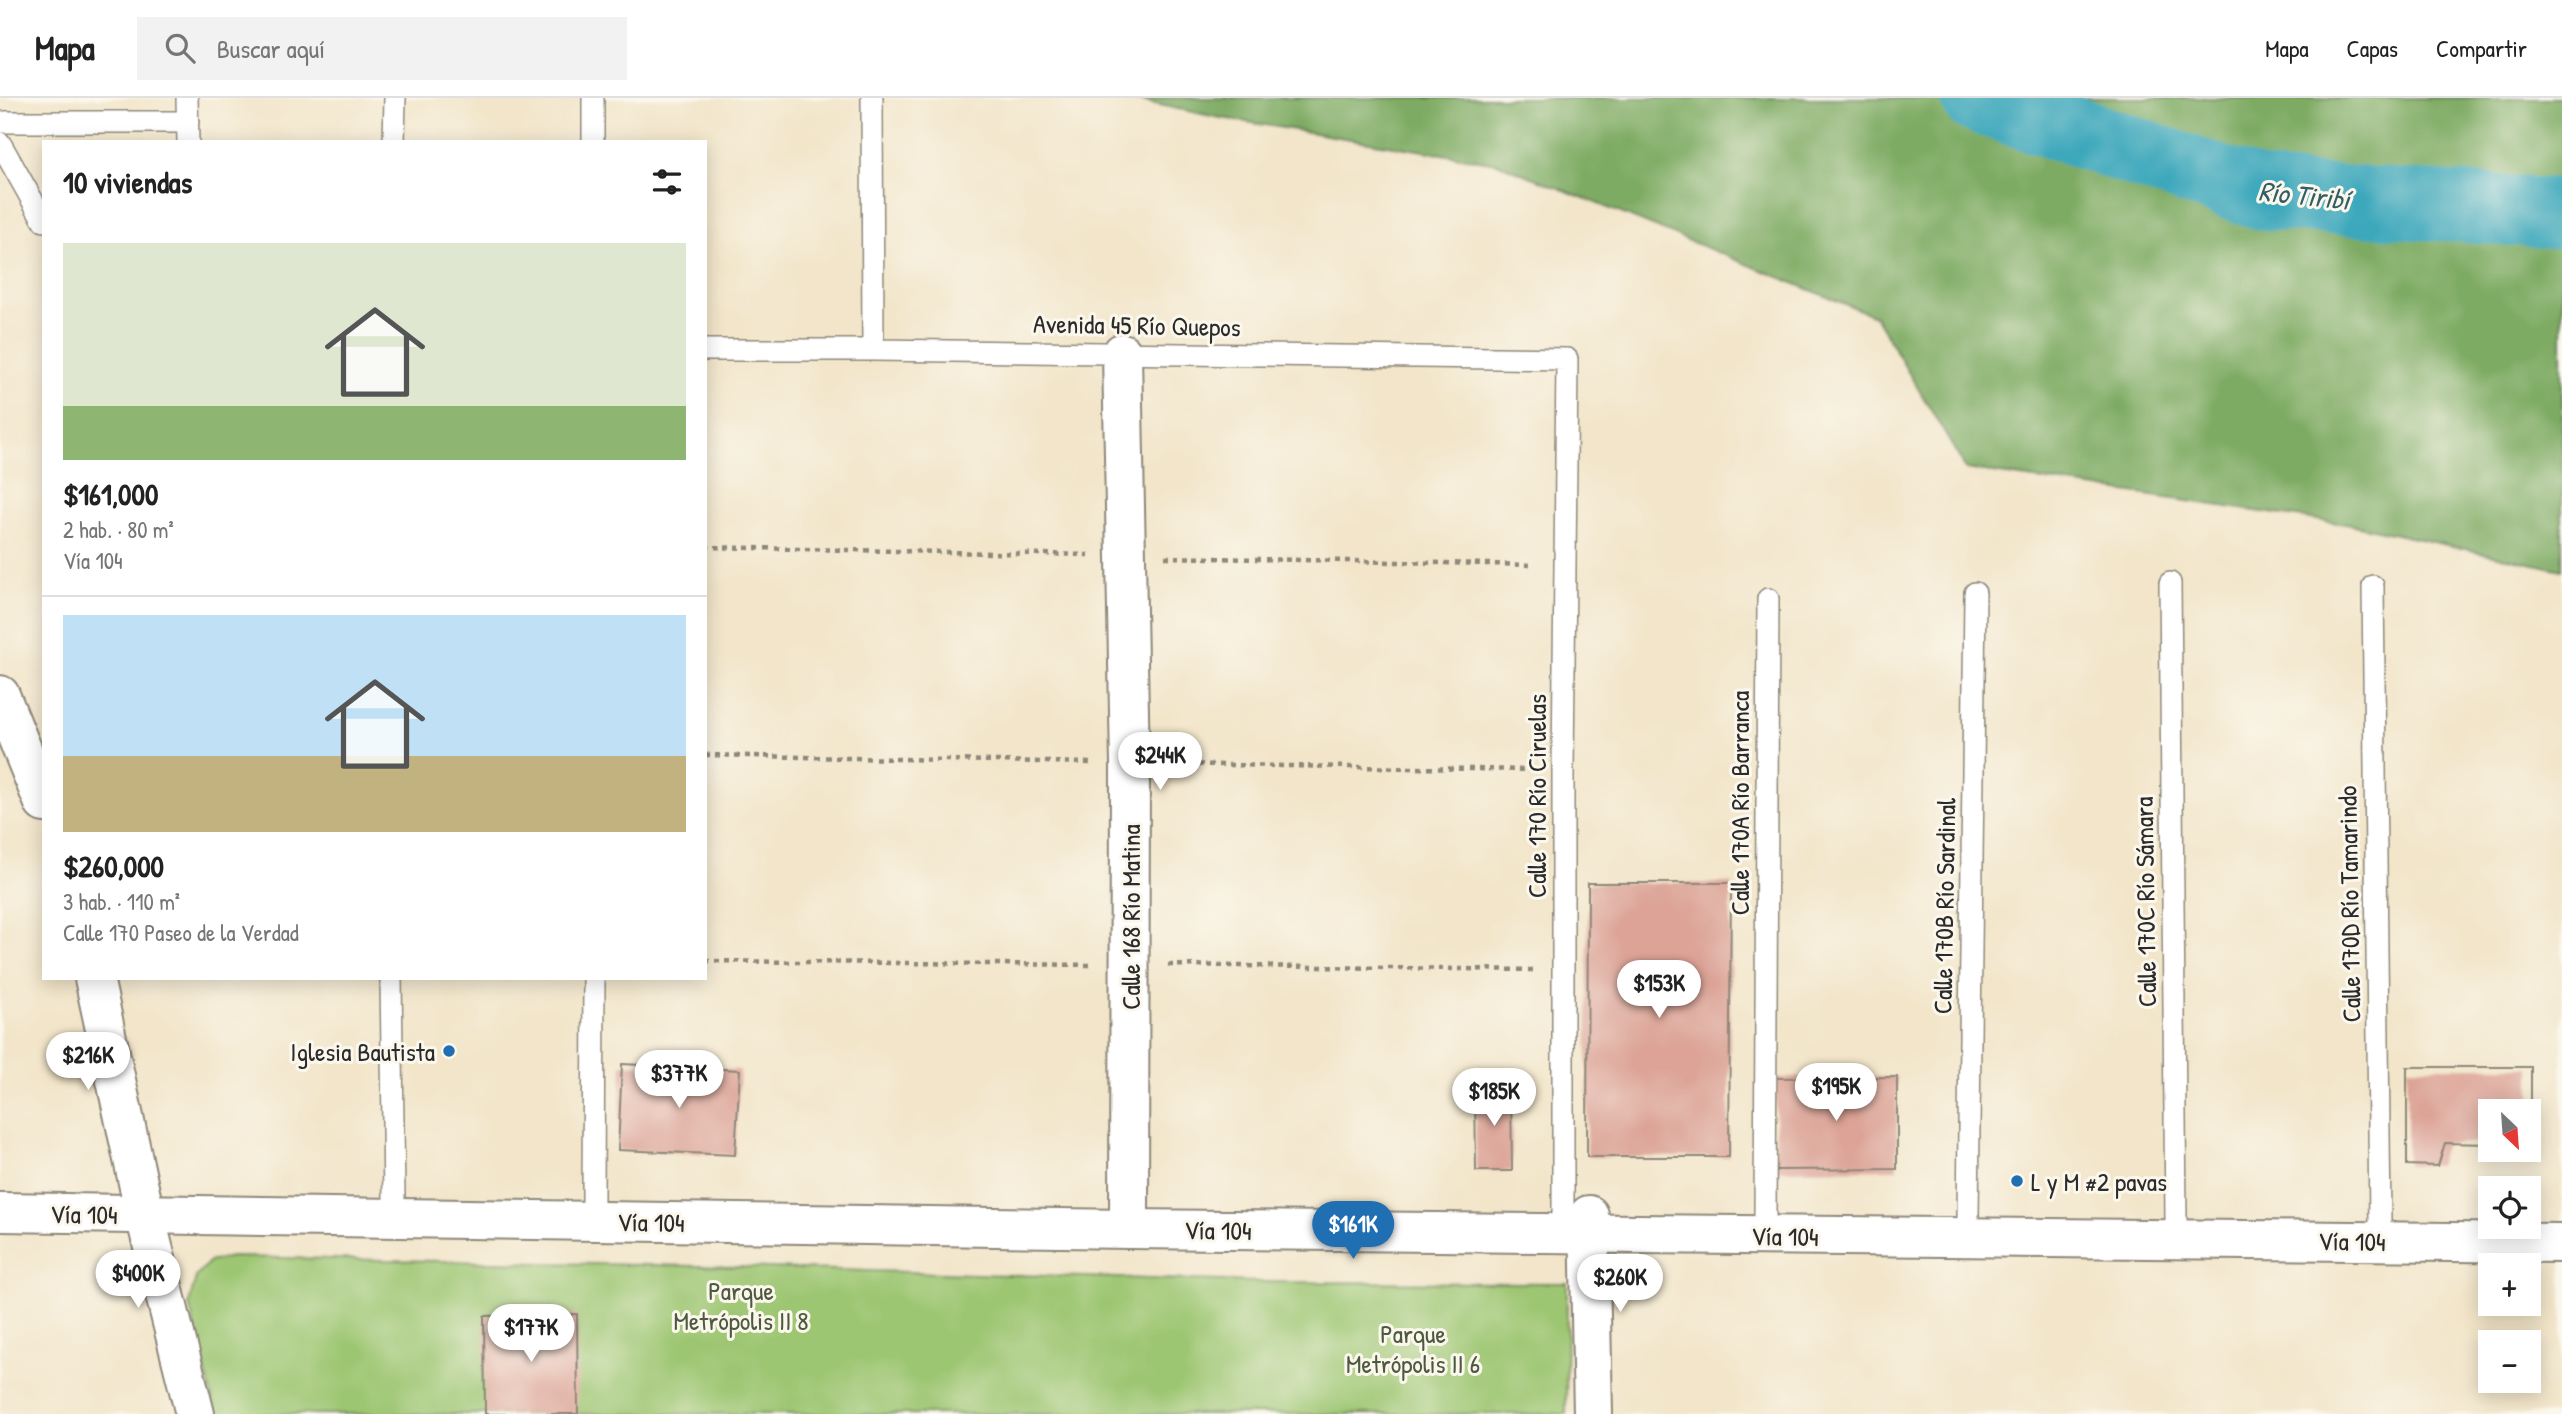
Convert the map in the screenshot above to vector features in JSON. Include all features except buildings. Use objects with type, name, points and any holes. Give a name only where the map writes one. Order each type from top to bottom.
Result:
[{"type":"main road","name":"Calle 168 Río Matina","points":[[1122,354],[1130,777],[1130,1220]]},
{"type":"main road","points":[[0,695],[42,798]]},
{"type":"main road","points":[[94,980],[143,1204],[195,1414]]},
{"type":"main road","name":"Vía 104","points":[[0,1191],[143,1204],[1130,1220],[1576,1224],[2562,1244]]},
{"type":"main road","name":"Vía 104","points":[[0,1212],[143,1204],[394,1198],[593,1201],[1130,1220]]},
{"type":"main road","name":"Vía 104","points":[[1576,1224],[1765,1217],[2478,1223]]},
{"type":"main road","points":[[1576,1224],[1593,1414]]},
{"type":"main road","points":[[2541,1224],[2562,1224]]},
{"type":"lane","points":[[0,122],[188,132],[187,98]]},
{"type":"lane","points":[[394,140],[395,98]]},
{"type":"lane","points":[[593,98],[593,140]]},
{"type":"lane","points":[[872,98],[873,350]]},
{"type":"lane","points":[[0,143],[42,217]]},
{"type":"lane","name":"Avenida 45 Río Quepos","points":[[707,350],[1567,359]]},
{"type":"lane","name":"Calle 170 Río Ciruelas","points":[[1567,359],[1563,771],[1576,1224]]},
{"type":"lane","name":"Calle 170C Río Sámara","points":[[2170,583],[2176,1220]]},
{"type":"lane","name":"Calle 170D Río Tamarindo","points":[[2373,586],[2380,1222]]},
{"type":"lane","name":"Calle 170B Río Sardinal","points":[[1968,1219],[1975,593]]},
{"type":"lane","name":"Calle 170A Río Barranca","points":[[1765,1217],[1769,599]]},
{"type":"lane","points":[[391,980],[394,1198]]},
{"type":"lane","points":[[593,1201],[594,980]]},
{"type":"green space","points":[[1127,98],[2562,98],[2562,570],[2359,526],[1966,469],[1875,316],[1497,163],[1216,117]]},
{"type":"green space","points":[[231,1257],[700,1266],[1260,1282],[1567,1283],[1566,1414],[216,1414],[189,1304],[196,1277],[209,1262]]},
{"type":"waterway","name":"Río Tiribí","points":[[1976,98],[2262,195],[2562,214]]},
{"type":"place","name":"Iglesia Bautista","points":[[449,1051]]},
{"type":"place","name":"L y M #2 pavas","points":[[2017,1181]]},
{"type":"park label","name":"Parque Metrópolis II 8","points":[[741,1305]]},
{"type":"park label","name":"Parque Metrópolis II 6","points":[[1413,1348]]}]
